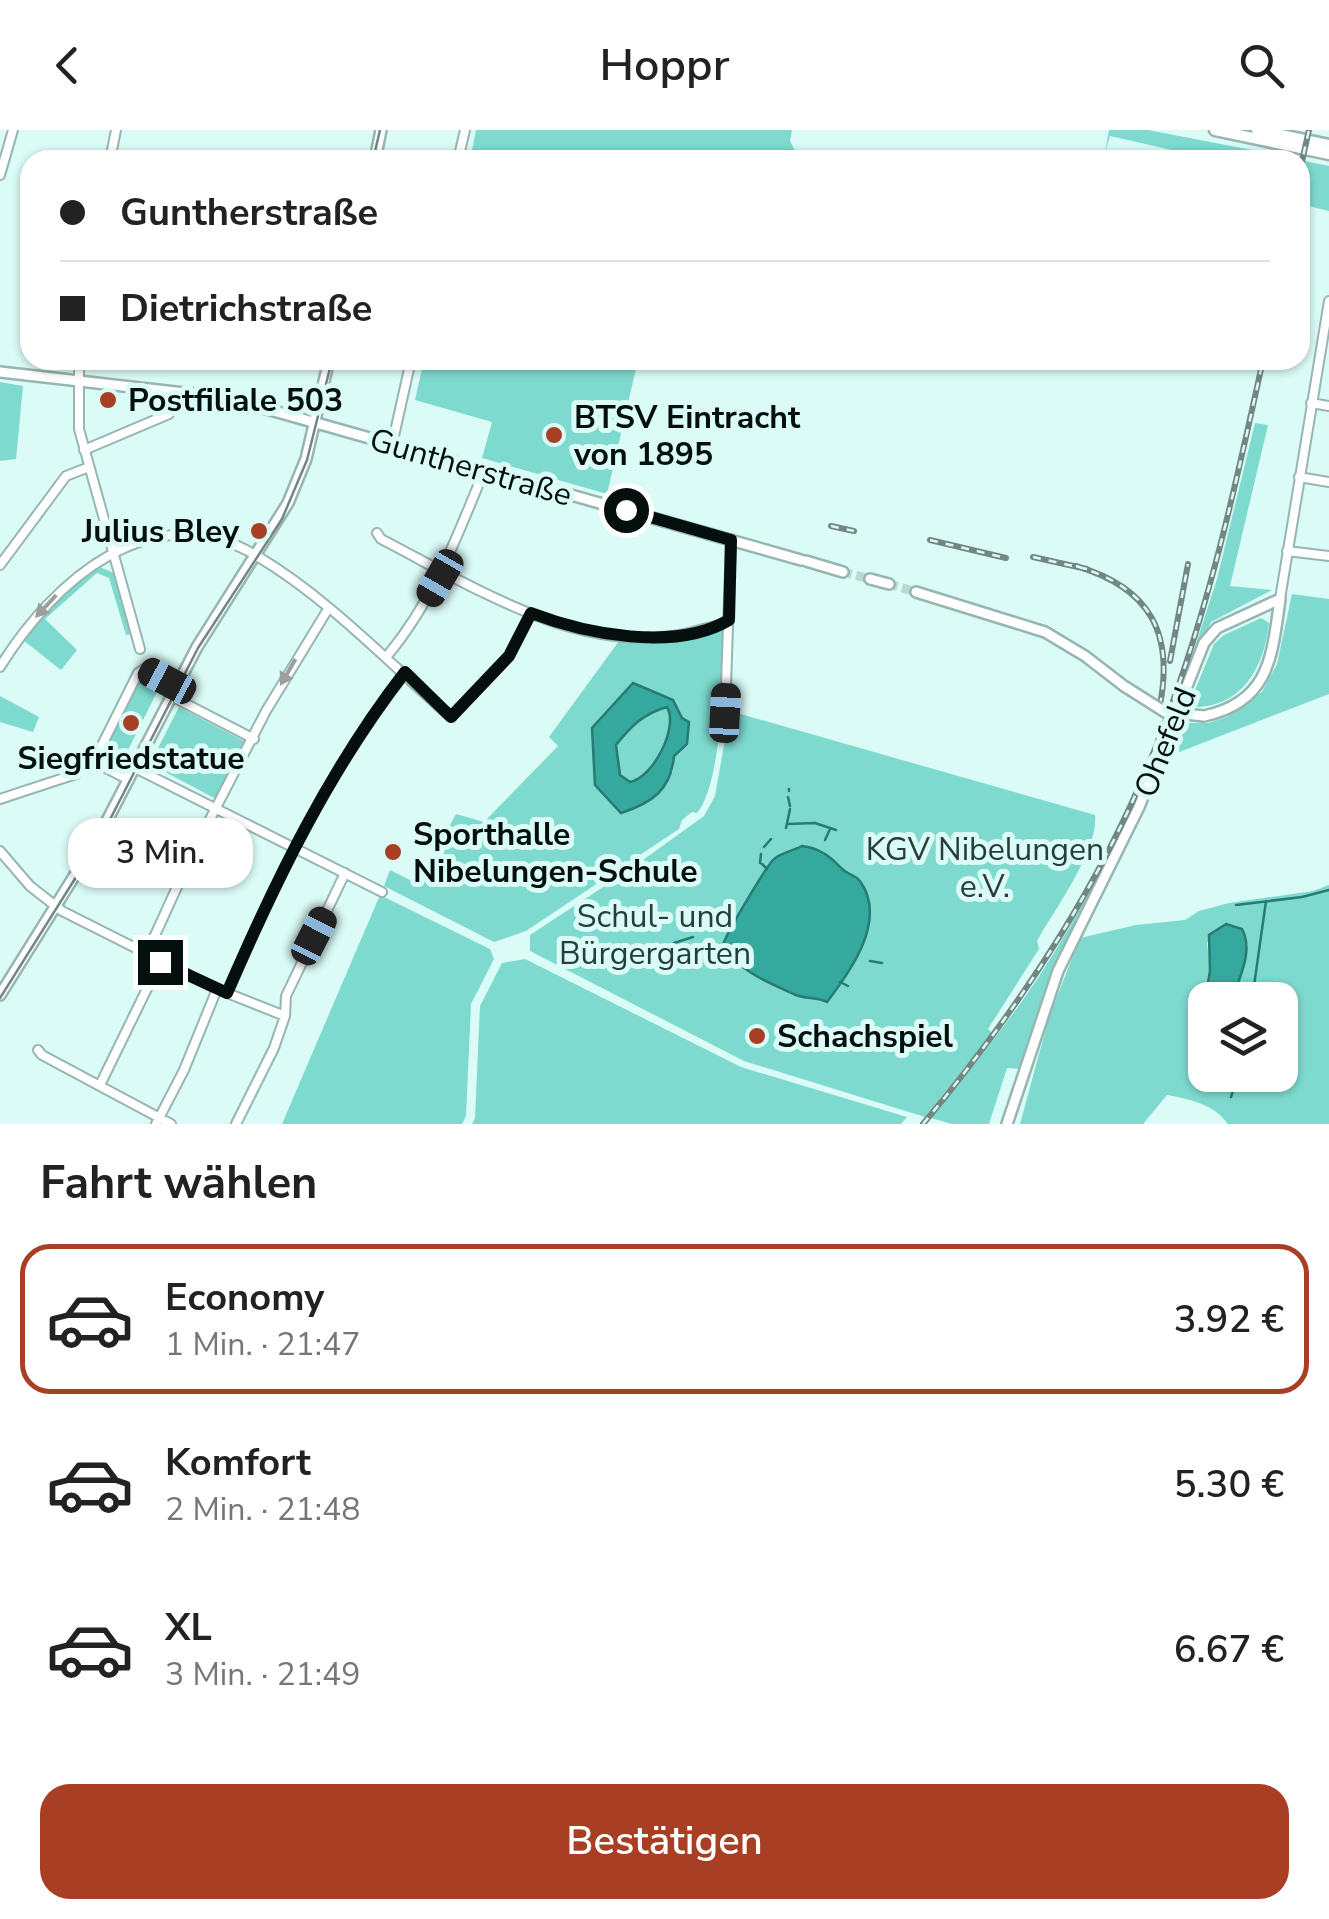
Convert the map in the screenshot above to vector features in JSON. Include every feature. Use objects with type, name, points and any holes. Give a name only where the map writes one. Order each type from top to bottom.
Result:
[{"type":"main road","points":[[1215,130],[1329,154]]},
{"type":"main road","points":[[1257,130],[1329,145]]},
{"type":"street","points":[[0,175],[13,130]]},
{"type":"street","points":[[916,592],[1045,632],[1165,712],[1204,716],[1233,706],[1257,686],[1272,655],[1329,301]]},
{"type":"street","points":[[79,370],[76,410],[84,450],[144,669],[176,686]]},
{"type":"street","points":[[0,995],[129,780],[197,647],[296,486],[327,370]]},
{"type":"street","points":[[392,445],[410,370]]},
{"type":"street","name":"Guntherstraße","points":[[0,372],[228,398],[843,572]]},
{"type":"street","points":[[84,450],[169,414],[176,392]]},
{"type":"street","points":[[1310,402],[1329,406]]},
{"type":"street","points":[[0,565],[67,474],[89,467]]},
{"type":"street","points":[[387,656],[443,572],[484,472]]},
{"type":"street","points":[[1298,477],[1329,482]]},
{"type":"street","points":[[376,533],[443,572],[531,613],[586,629],[656,638],[729,620]]},
{"type":"street","points":[[0,667],[30,622],[72,580],[113,552],[152,539],[180,535],[214,539],[256,555],[387,656],[451,717],[509,656],[531,613]]},
{"type":"street","points":[[725,713],[731,540]]},
{"type":"street","points":[[1288,551],[1329,556]]},
{"type":"street","points":[[870,579],[890,584]]},
{"type":"street","name":"Ohefeld","points":[[1008,1124],[1058,971],[1130,827],[1204,644],[1217,628],[1260,608],[1279,604]]},
{"type":"street","points":[[1260,608],[1277,623]]},
{"type":"street","points":[[146,954],[216,808],[290,668],[328,609]]},
{"type":"street","points":[[129,780],[98,764],[96,757],[138,673],[144,669]]},
{"type":"street","points":[[227,993],[339,765],[405,672]]},
{"type":"street","points":[[171,696],[254,738]]},
{"type":"street","points":[[0,799],[98,764]]},
{"type":"street","points":[[135,768],[382,892]]},
{"type":"street","points":[[0,850],[18,874],[56,907],[160,962],[286,1016]]},
{"type":"street","points":[[236,1124],[265,1069],[286,1016],[286,996],[345,873]]},
{"type":"street","points":[[100,1085],[160,962]]},
{"type":"street","points":[[158,1120],[217,989]]},
{"type":"street","points":[[38,1050],[158,1120],[172,1124]]},
{"type":"green space","points":[[476,130],[792,130],[790,141],[795,150],[472,150]]},
{"type":"green space","points":[[1109,130],[1148,130],[1252,150],[1172,150],[1110,136],[1106,150]]},
{"type":"green space","points":[[1310,162],[1329,166],[1329,211],[1310,206]]},
{"type":"green space","name":"BTSV Eintracht von 1895","points":[[422,370],[636,370],[607,494],[482,458],[492,422],[415,400]]},
{"type":"green space","points":[[0,382],[23,386],[16,459],[0,461]]},
{"type":"green space","points":[[1255,423],[1268,425],[1230,586],[1272,590],[1211,622],[1196,654],[1193,653],[1217,579]]},
{"type":"green space","points":[[100,567],[114,573],[131,634],[126,635],[109,578],[97,573],[45,619],[77,650],[61,670],[23,640],[66,593]]},
{"type":"green space","points":[[1292,594],[1329,599],[1329,694],[1169,756],[1182,723],[1208,723],[1227,717],[1262,692],[1277,664]]},
{"type":"green space","points":[[1261,618],[1269,623],[1266,640],[1246,684],[1222,702],[1188,707],[1214,644],[1224,635]]},
{"type":"green space","points":[[728,628],[712,778],[697,813],[692,812],[682,820],[679,829],[526,931],[494,942],[384,886],[390,870],[418,884],[456,814],[484,822],[558,746],[549,737],[619,641],[663,643]],"holes":[[[672,700],[689,723],[687,744],[674,756],[673,772],[621,813],[592,729]]]},
{"type":"green space","points":[[1187,669],[1190,670],[1132,814],[1055,969],[1022,1069],[1007,1068],[989,1124],[952,1124],[931,1118],[986,1049],[1061,942],[1103,867],[1139,789]]},
{"type":"green space","points":[[138,678],[159,688],[122,762],[102,751]]},
{"type":"green space","points":[[0,696],[39,717],[33,732],[0,722]]},
{"type":"green space","points":[[179,707],[246,742],[216,799],[150,764]]},
{"type":"green space","points":[[667,707],[670,727],[662,751],[647,772],[630,782],[620,775],[616,746],[638,722]]},
{"type":"green space","points":[[730,711],[1095,815],[1083,861],[1037,941],[1039,949],[988,1029],[992,1033],[925,1117],[744,1061],[530,951],[530,935],[704,816],[715,796]],"holes":[[[802,846],[851,873],[849,965],[842,983],[831,994],[812,997],[759,976],[736,961],[723,945],[754,888],[779,856]]]},
{"type":"green space","points":[[1329,885],[1329,1124],[1228,1124],[1208,1107],[1167,1095],[1143,1124],[1020,1124],[1049,1017],[1080,938],[1136,925],[1185,920],[1199,911],[1313,891]]},
{"type":"green space","points":[[380,895],[490,949],[494,959],[471,1004],[466,1116],[462,1124],[282,1124]]},
{"type":"green space","points":[[525,959],[741,1067],[907,1117],[901,1124],[472,1124],[480,1006],[502,963]]},
{"type":"shaded area","points":[[633,683],[673,700],[682,718],[689,722],[687,744],[674,756],[664,786],[651,800],[621,813],[595,785],[592,728]],"holes":[[[667,707],[667,738],[655,762],[630,782],[620,775],[616,745],[651,713]]]},
{"type":"shaded area","points":[[802,846],[824,853],[858,879],[868,896],[870,912],[863,945],[827,1002],[796,995],[756,976],[723,945],[773,860]]},
{"type":"shaded area","points":[[1226,924],[1242,929],[1246,946],[1238,982],[1208,982],[1209,935]]},
{"type":"waterway","points":[[788,797],[790,806]]},
{"type":"waterway","points":[[786,828],[790,809]]},
{"type":"waterway","points":[[787,824],[815,823],[836,830]]},
{"type":"waterway","points":[[825,840],[830,829]]},
{"type":"waterway","points":[[764,847],[771,839]]},
{"type":"waterway","points":[[760,863],[761,854]]},
{"type":"waterway","points":[[762,864],[767,869]]},
{"type":"waterway","points":[[1236,905],[1329,890]]},
{"type":"waterway","points":[[1255,982],[1266,901]]},
{"type":"waterway","points":[[674,943],[693,937]]},
{"type":"waterway","points":[[870,961],[882,963]]},
{"type":"waterway","points":[[840,982],[848,986]]},
{"type":"waterway","points":[[1231,1097],[1233,1092]]},
{"type":"tunnel","points":[[843,572],[870,579]]},
{"type":"tunnel","points":[[889,584],[916,592]]},
{"type":"tram line","points":[[375,150],[380,130]]},
{"type":"tram line","points":[[0,998],[100,839],[198,648],[282,519],[307,460],[330,370]]},
{"type":"railway","points":[[1304,150],[1309,130]]},
{"type":"railway","points":[[923,1124],[995,1032],[1060,936],[1141,782],[1208,592],[1261,370]]},
{"type":"railway","points":[[831,526],[854,531]]},
{"type":"railway","points":[[930,540],[1006,558]]},
{"type":"railway","points":[[1033,557],[1087,569]]},
{"type":"railway","points":[[1170,661],[1188,564]]},
{"type":"railway","points":[[1076,566],[1123,587],[1152,618],[1163,659],[1159,710]]},
{"type":"place","name":"Postfiliale 503","points":[[108,400]]},
{"type":"place","name":"BTSV Eintracht von 1895","points":[[554,435]]},
{"type":"place","name":"Julius Bley","points":[[259,531]]},
{"type":"place","name":"Siegfriedstatue","points":[[131,723]]},
{"type":"place","name":"Sporthalle Nibelungen-Schule","points":[[393,852]]},
{"type":"place","name":"Schachspiel","points":[[757,1036]]},
{"type":"route","points":[[160,962],[227,993],[277,882],[326,787],[368,720],[405,672],[451,717],[509,656],[531,613],[586,629],[656,638],[725,624],[729,620],[731,540],[626,510]]},
{"type":"park label","name":"KGV Nibelungen e.V.","points":[[985,868]]},
{"type":"park label","name":"Schul- und Bürgergarten","points":[[655,934]]}]
